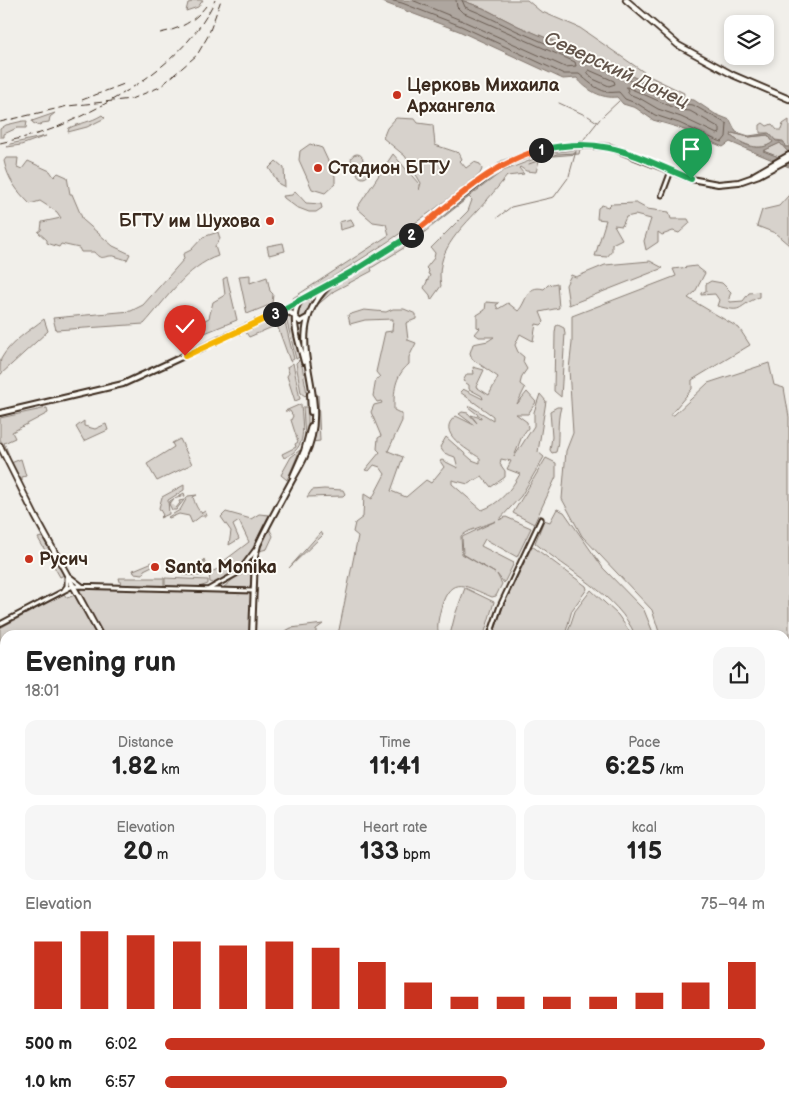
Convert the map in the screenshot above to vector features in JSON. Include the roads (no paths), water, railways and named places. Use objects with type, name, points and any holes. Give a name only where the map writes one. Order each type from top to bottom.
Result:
[{"type":"main road","points":[[626,0],[678,45],[733,75],[789,99]]},
{"type":"main road","points":[[0,413],[124,384],[275,314],[330,284],[412,234],[499,168],[534,152],[567,145],[610,147],[671,171],[709,183],[727,184],[750,178],[789,157]]},
{"type":"main road","points":[[303,349],[307,318],[313,304],[330,284]]},
{"type":"main road","points":[[252,630],[255,557],[258,545],[305,458],[313,426],[314,403],[295,319],[295,310],[303,299],[310,298],[313,304]]},
{"type":"main road","points":[[275,314],[288,312],[300,322],[307,318]]},
{"type":"main road","points":[[0,446],[97,630]]},
{"type":"street","points":[[662,195],[671,171]]},
{"type":"street","points":[[492,630],[502,602],[541,519]]},
{"type":"street","points":[[208,589],[238,573],[258,545]]},
{"type":"street","points":[[67,575],[82,586]]},
{"type":"street","points":[[63,591],[67,586],[67,575]]},
{"type":"street","points":[[0,624],[73,586],[254,591]]},
{"type":"water","points":[[377,0],[461,0],[483,8],[518,26],[587,55],[670,94],[683,99],[694,100],[715,114],[730,120],[736,132],[749,136],[769,133],[776,141],[784,142],[785,147],[789,147],[789,153],[780,143],[763,151],[789,161],[789,167],[730,142],[723,147],[677,127],[653,120],[636,108],[623,104],[617,97],[606,97],[595,93],[577,78],[563,79],[459,31]],"holes":[[[732,133],[749,137],[768,135],[773,142],[763,147],[757,147],[746,145],[731,136]]]},
{"type":"waterway","points":[[603,116],[619,101]]},
{"type":"waterway","points":[[559,103],[585,115]]},
{"type":"waterway","points":[[588,116],[597,122]]},
{"type":"waterway","points":[[584,139],[600,119]]},
{"type":"waterway","points":[[569,176],[576,151]]},
{"type":"waterway","points":[[529,164],[557,154],[576,153]]},
{"type":"waterway","points":[[498,217],[511,207],[554,197],[568,178]]},
{"type":"railway","points":[[0,143],[31,136],[54,128],[84,115],[129,90],[170,59],[188,41],[203,22],[215,0]]},
{"type":"railway","points":[[0,122],[68,106],[131,99],[160,87],[197,55],[208,36],[221,0]]},
{"type":"railway","points":[[160,33],[185,24],[196,17],[206,6]]},
{"type":"railway","points":[[82,100],[124,84]]},
{"type":"place","name":"Церковь Михаила Архангела","points":[[397,95]]},
{"type":"place","name":"Стадион БГТУ","points":[[318,168]]},
{"type":"place","name":"БГТУ им Шухова","points":[[270,221]]},
{"type":"place","name":"Русич","points":[[29,559]]},
{"type":"place","name":"Santa Monika","points":[[155,567]]},
{"type":"water label","name":"Северский Донец","points":[[617,69]]}]
